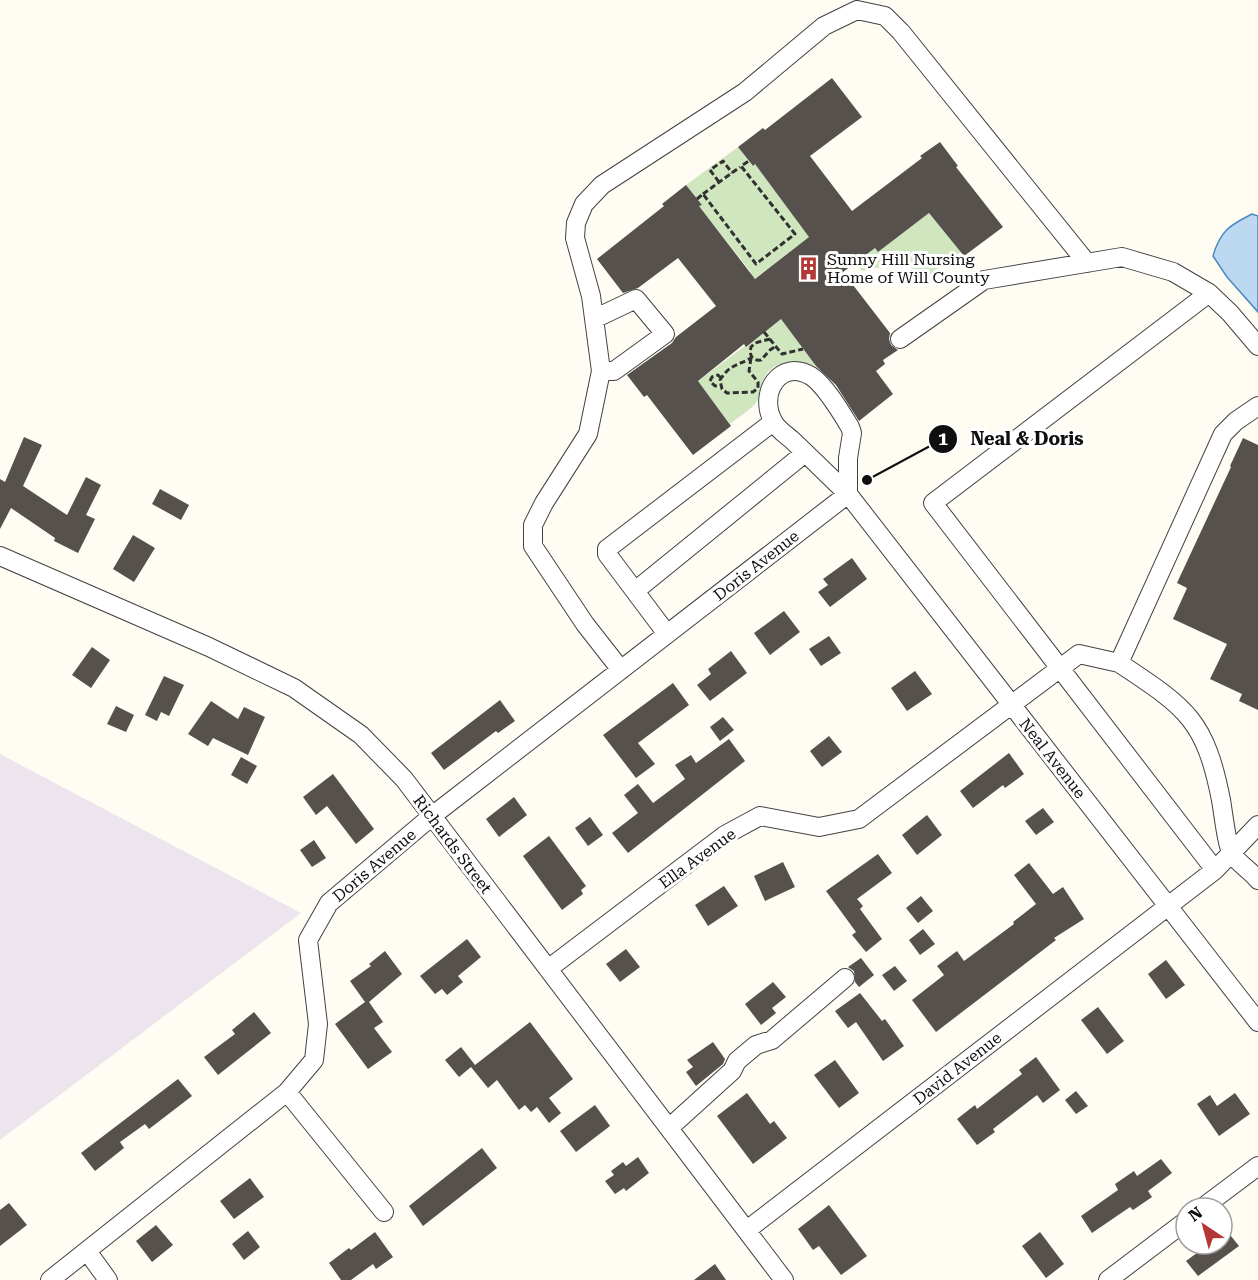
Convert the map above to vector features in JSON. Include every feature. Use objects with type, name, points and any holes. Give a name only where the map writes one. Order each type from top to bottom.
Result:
[{"type":"street","points":[[621,670],[563,592],[533,546],[533,525],[544,502],[588,434],[601,371],[591,296],[575,238],[576,223],[584,204],[602,185],[745,92],[824,26],[857,10],[885,16],[901,32],[1087,263]]},
{"type":"street","points":[[900,339],[984,280],[1122,257],[1173,272],[1209,293],[1230,313],[1258,346]]},
{"type":"street","points":[[1209,293],[933,503],[1215,870]]},
{"type":"street","points":[[594,319],[636,299],[665,334],[614,371],[601,371]]},
{"type":"street","points":[[668,634],[607,554],[607,549],[773,422],[768,399],[770,386],[777,378],[792,371],[803,372],[816,380],[850,427],[852,433],[848,458],[848,494]]},
{"type":"street","points":[[1258,406],[1236,421],[1223,434],[1119,663],[1174,700],[1190,716],[1202,735],[1212,758],[1232,854],[1258,880]]},
{"type":"street","name":"Neal Avenue","points":[[773,422],[848,494],[1258,1022]]},
{"type":"street","points":[[635,591],[811,459],[848,458]]},
{"type":"street","name":"Doris Avenue","points":[[50,1280],[286,1092],[314,1060],[318,1024],[308,940],[329,903],[432,816],[848,494]]},
{"type":"street","name":"Richards Street","points":[[0,556],[209,647],[294,688],[361,735],[404,779],[784,1280]]},
{"type":"street","name":"Ella Avenue","points":[[548,969],[725,835],[760,816],[819,827],[859,819],[1012,706],[1078,654],[1119,663]]},
{"type":"street","name":"David Avenue","points":[[747,1230],[1215,870],[1258,825]]},
{"type":"street","points":[[669,1128],[732,1071],[737,1061],[756,1045],[772,1040],[845,978]]},
{"type":"street","points":[[286,1092],[384,1212]]},
{"type":"street","points":[[1218,1196],[1258,1166]]},
{"type":"street","points":[[1108,1280],[1174,1230]]},
{"type":"street","points":[[87,1251],[108,1280]]},
{"type":"path","points":[[720,182],[710,170],[722,160],[732,173]]},
{"type":"path","points":[[697,199],[748,161]]},
{"type":"path","points":[[703,194],[756,264],[795,234],[741,166]]},
{"type":"path","points":[[764,332],[782,354],[803,349]]},
{"type":"path","points":[[748,371],[751,357],[750,347],[770,339]]},
{"type":"path","points":[[751,357],[756,361],[761,360],[776,346]]},
{"type":"path","points":[[744,362],[748,371],[758,382],[758,388],[753,392],[727,393],[721,378],[735,364],[751,357]]},
{"type":"path","points":[[721,378],[718,375],[712,377],[710,381],[715,386],[722,385]]},
{"type":"shaded area","points":[[0,754],[301,913],[0,1140]]},
{"type":"green space","points":[[738,147],[752,166],[755,164],[804,229],[812,235],[753,280],[750,271],[699,206],[701,204],[686,185]]},
{"type":"green space","points":[[929,213],[961,252],[924,279],[905,262],[862,271],[855,263],[875,248],[878,252]]},
{"type":"green space","points":[[781,319],[816,366],[793,362],[772,368],[763,381],[756,403],[730,424],[698,381]]},
{"type":"water","points":[[1252,214],[1258,216],[1258,312],[1227,277],[1213,256],[1219,240],[1227,230]]},
{"type":"building","name":"Sunny Hill Nursing Home of Will County","points":[[832,78],[862,117],[810,156],[852,211],[940,142],[958,166],[956,167],[1003,227],[964,256],[929,213],[878,252],[875,248],[843,272],[890,333],[891,345],[898,350],[883,360],[885,364],[876,371],[893,394],[859,421],[836,385],[816,366],[781,319],[746,347],[744,344],[698,381],[731,426],[693,455],[647,395],[644,397],[627,375],[672,343],[676,337],[716,306],[678,258],[638,288],[623,293],[597,259],[664,206],[662,204],[686,185],[702,205],[699,206],[755,279],[809,237],[755,164],[753,166],[738,147],[763,128],[765,130]]},
{"type":"building","points":[[24,437],[42,445],[23,486],[67,515],[86,477],[101,485],[86,515],[95,519],[78,553],[54,541],[55,538],[11,508],[0,529],[0,479],[5,482]]},
{"type":"building","points":[[1243,438],[1258,445],[1258,710],[1239,701],[1242,694],[1210,679],[1227,644],[1173,619],[1187,588],[1177,583]]},
{"type":"building","points":[[160,489],[189,505],[181,520],[152,504]]},
{"type":"building","points":[[133,535],[155,548],[134,582],[113,569]]},
{"type":"building","points":[[852,558],[867,579],[830,607],[818,592],[828,585],[823,579]]},
{"type":"building","points":[[784,611],[800,632],[770,655],[754,633]]},
{"type":"building","points":[[829,636],[841,653],[821,666],[809,649]]},
{"type":"building","points":[[92,647],[110,660],[91,688],[72,675]]},
{"type":"building","points":[[731,651],[747,673],[710,701],[697,685],[711,674],[708,669]]},
{"type":"building","points":[[915,671],[932,694],[907,711],[891,688]]},
{"type":"building","points":[[164,676],[184,685],[169,716],[161,712],[157,721],[145,715]]},
{"type":"building","points":[[673,683],[689,705],[638,743],[655,764],[636,778],[603,735]]},
{"type":"building","points":[[500,700],[515,721],[498,733],[496,731],[444,770],[431,753]]},
{"type":"building","points":[[211,701],[238,719],[244,707],[265,717],[248,755],[213,738],[208,746],[188,734]]},
{"type":"building","points":[[116,706],[134,715],[126,732],[107,724]]},
{"type":"building","points":[[723,717],[734,730],[720,741],[710,727]]},
{"type":"building","points":[[829,736],[842,752],[822,767],[810,751]]},
{"type":"building","points":[[729,739],[745,761],[628,853],[612,833],[638,813],[624,795],[638,784],[653,803],[685,779],[675,765],[691,755],[696,763]]},
{"type":"building","points":[[1009,753],[1024,774],[1005,788],[1003,785],[973,808],[960,791]]},
{"type":"building","points":[[241,757],[257,766],[247,784],[231,775]]},
{"type":"building","points":[[333,774],[374,829],[356,844],[327,806],[316,815],[303,797]]},
{"type":"building","points":[[514,797],[527,815],[499,837],[486,819]]},
{"type":"building","points":[[1043,808],[1054,822],[1036,835],[1025,821]]},
{"type":"building","points":[[927,815],[942,835],[917,855],[902,835]]},
{"type":"building","points":[[590,817],[603,835],[588,846],[575,828]]},
{"type":"building","points":[[549,836],[586,886],[581,890],[583,894],[562,910],[523,856]]},
{"type":"building","points":[[314,840],[326,858],[312,867],[300,850]]},
{"type":"building","points":[[878,854],[892,873],[857,899],[863,906],[860,909],[882,939],[866,952],[852,935],[856,932],[826,891]]},
{"type":"building","points":[[783,862],[795,887],[765,901],[754,876]]},
{"type":"building","points":[[1029,863],[1053,894],[1063,887],[1084,919],[1054,938],[1056,940],[936,1032],[912,1000],[944,975],[937,966],[957,951],[964,961],[1014,924],[1013,922],[1036,904],[1014,875]]},
{"type":"building","points":[[724,886],[738,906],[708,926],[695,905]]},
{"type":"building","points":[[921,896],[933,911],[918,923],[906,908]]},
{"type":"building","points":[[923,929],[935,944],[920,955],[909,940]]},
{"type":"building","points":[[467,939],[481,957],[458,976],[463,982],[447,995],[442,989],[435,994],[420,976]]},
{"type":"building","points":[[626,949],[640,967],[620,982],[606,964]]},
{"type":"building","points":[[385,951],[402,974],[369,1002],[383,1022],[374,1028],[392,1052],[368,1069],[335,1024],[365,1002],[350,981],[371,966],[369,964]]},
{"type":"building","points":[[861,958],[874,975],[859,987],[855,982],[854,971],[848,967]]},
{"type":"building","points":[[1166,960],[1185,985],[1166,999],[1148,974]]},
{"type":"building","points":[[895,966],[907,981],[894,991],[882,975]]},
{"type":"building","points":[[773,982],[786,997],[772,1008],[776,1013],[761,1025],[745,1004]]},
{"type":"building","points":[[860,993],[882,1021],[885,1019],[904,1046],[883,1061],[856,1022],[848,1028],[835,1011]]},
{"type":"building","points":[[1098,1007],[1124,1041],[1107,1054],[1081,1020]]},
{"type":"building","points":[[254,1012],[271,1033],[218,1075],[204,1057],[235,1034],[232,1030]]},
{"type":"building","points":[[530,1022],[573,1079],[549,1098],[561,1113],[549,1123],[537,1107],[531,1112],[525,1105],[519,1110],[497,1080],[488,1088],[471,1067],[459,1077],[445,1060],[461,1047],[475,1065]]},
{"type":"building","points":[[713,1042],[725,1059],[723,1064],[696,1086],[686,1072],[693,1067],[687,1060]]},
{"type":"building","points":[[1036,1057],[1060,1090],[1043,1103],[1037,1095],[993,1129],[995,1132],[977,1145],[957,1119],[975,1105],[977,1109],[1022,1074],[1019,1070]]},
{"type":"building","points":[[835,1060],[859,1093],[839,1108],[814,1075]]},
{"type":"building","points":[[178,1079],[192,1096],[149,1129],[145,1124],[120,1142],[124,1148],[95,1171],[81,1153]]},
{"type":"building","points":[[1076,1091],[1088,1106],[1076,1114],[1065,1100]]},
{"type":"building","points":[[747,1093],[770,1124],[774,1121],[787,1138],[753,1164],[717,1116]]},
{"type":"building","points":[[1235,1093],[1250,1114],[1219,1136],[1197,1104],[1210,1095],[1217,1106]]},
{"type":"building","points":[[595,1105],[610,1126],[576,1152],[560,1131]]},
{"type":"building","points":[[482,1148],[497,1168],[423,1226],[409,1206]]},
{"type":"building","points":[[638,1157],[649,1173],[626,1191],[624,1188],[615,1194],[605,1181],[614,1175],[611,1171],[623,1162],[626,1166]]},
{"type":"building","points":[[1161,1159],[1172,1173],[1148,1191],[1152,1197],[1133,1210],[1130,1207],[1092,1233],[1081,1216],[1118,1190],[1115,1184],[1134,1171],[1137,1176]]},
{"type":"building","points":[[250,1178],[264,1197],[234,1219],[220,1201]]},
{"type":"building","points":[[9,1203],[27,1225],[0,1246],[0,1210]]},
{"type":"building","points":[[829,1205],[867,1256],[841,1275],[819,1246],[813,1250],[798,1229]]},
{"type":"building","points":[[156,1225],[173,1245],[152,1262],[136,1241]]},
{"type":"building","points":[[248,1231],[260,1247],[244,1260],[232,1244]]},
{"type":"building","points":[[375,1232],[393,1257],[376,1269],[373,1264],[351,1280],[341,1280],[329,1263]]},
{"type":"building","points":[[1040,1232],[1064,1264],[1046,1278],[1022,1246]]},
{"type":"building","points":[[1234,1240],[1239,1246],[1234,1250]]},
{"type":"building","points":[[1193,1256],[1225,1256],[1198,1276],[1186,1261]]},
{"type":"building","points":[[715,1264],[726,1280],[694,1280]]},
{"type":"place","name":"Sunny Hill Nursing Home of Will County","points":[[809,268]]},
{"type":"place","name":"Neal & Doris","points":[[867,480]]}]
